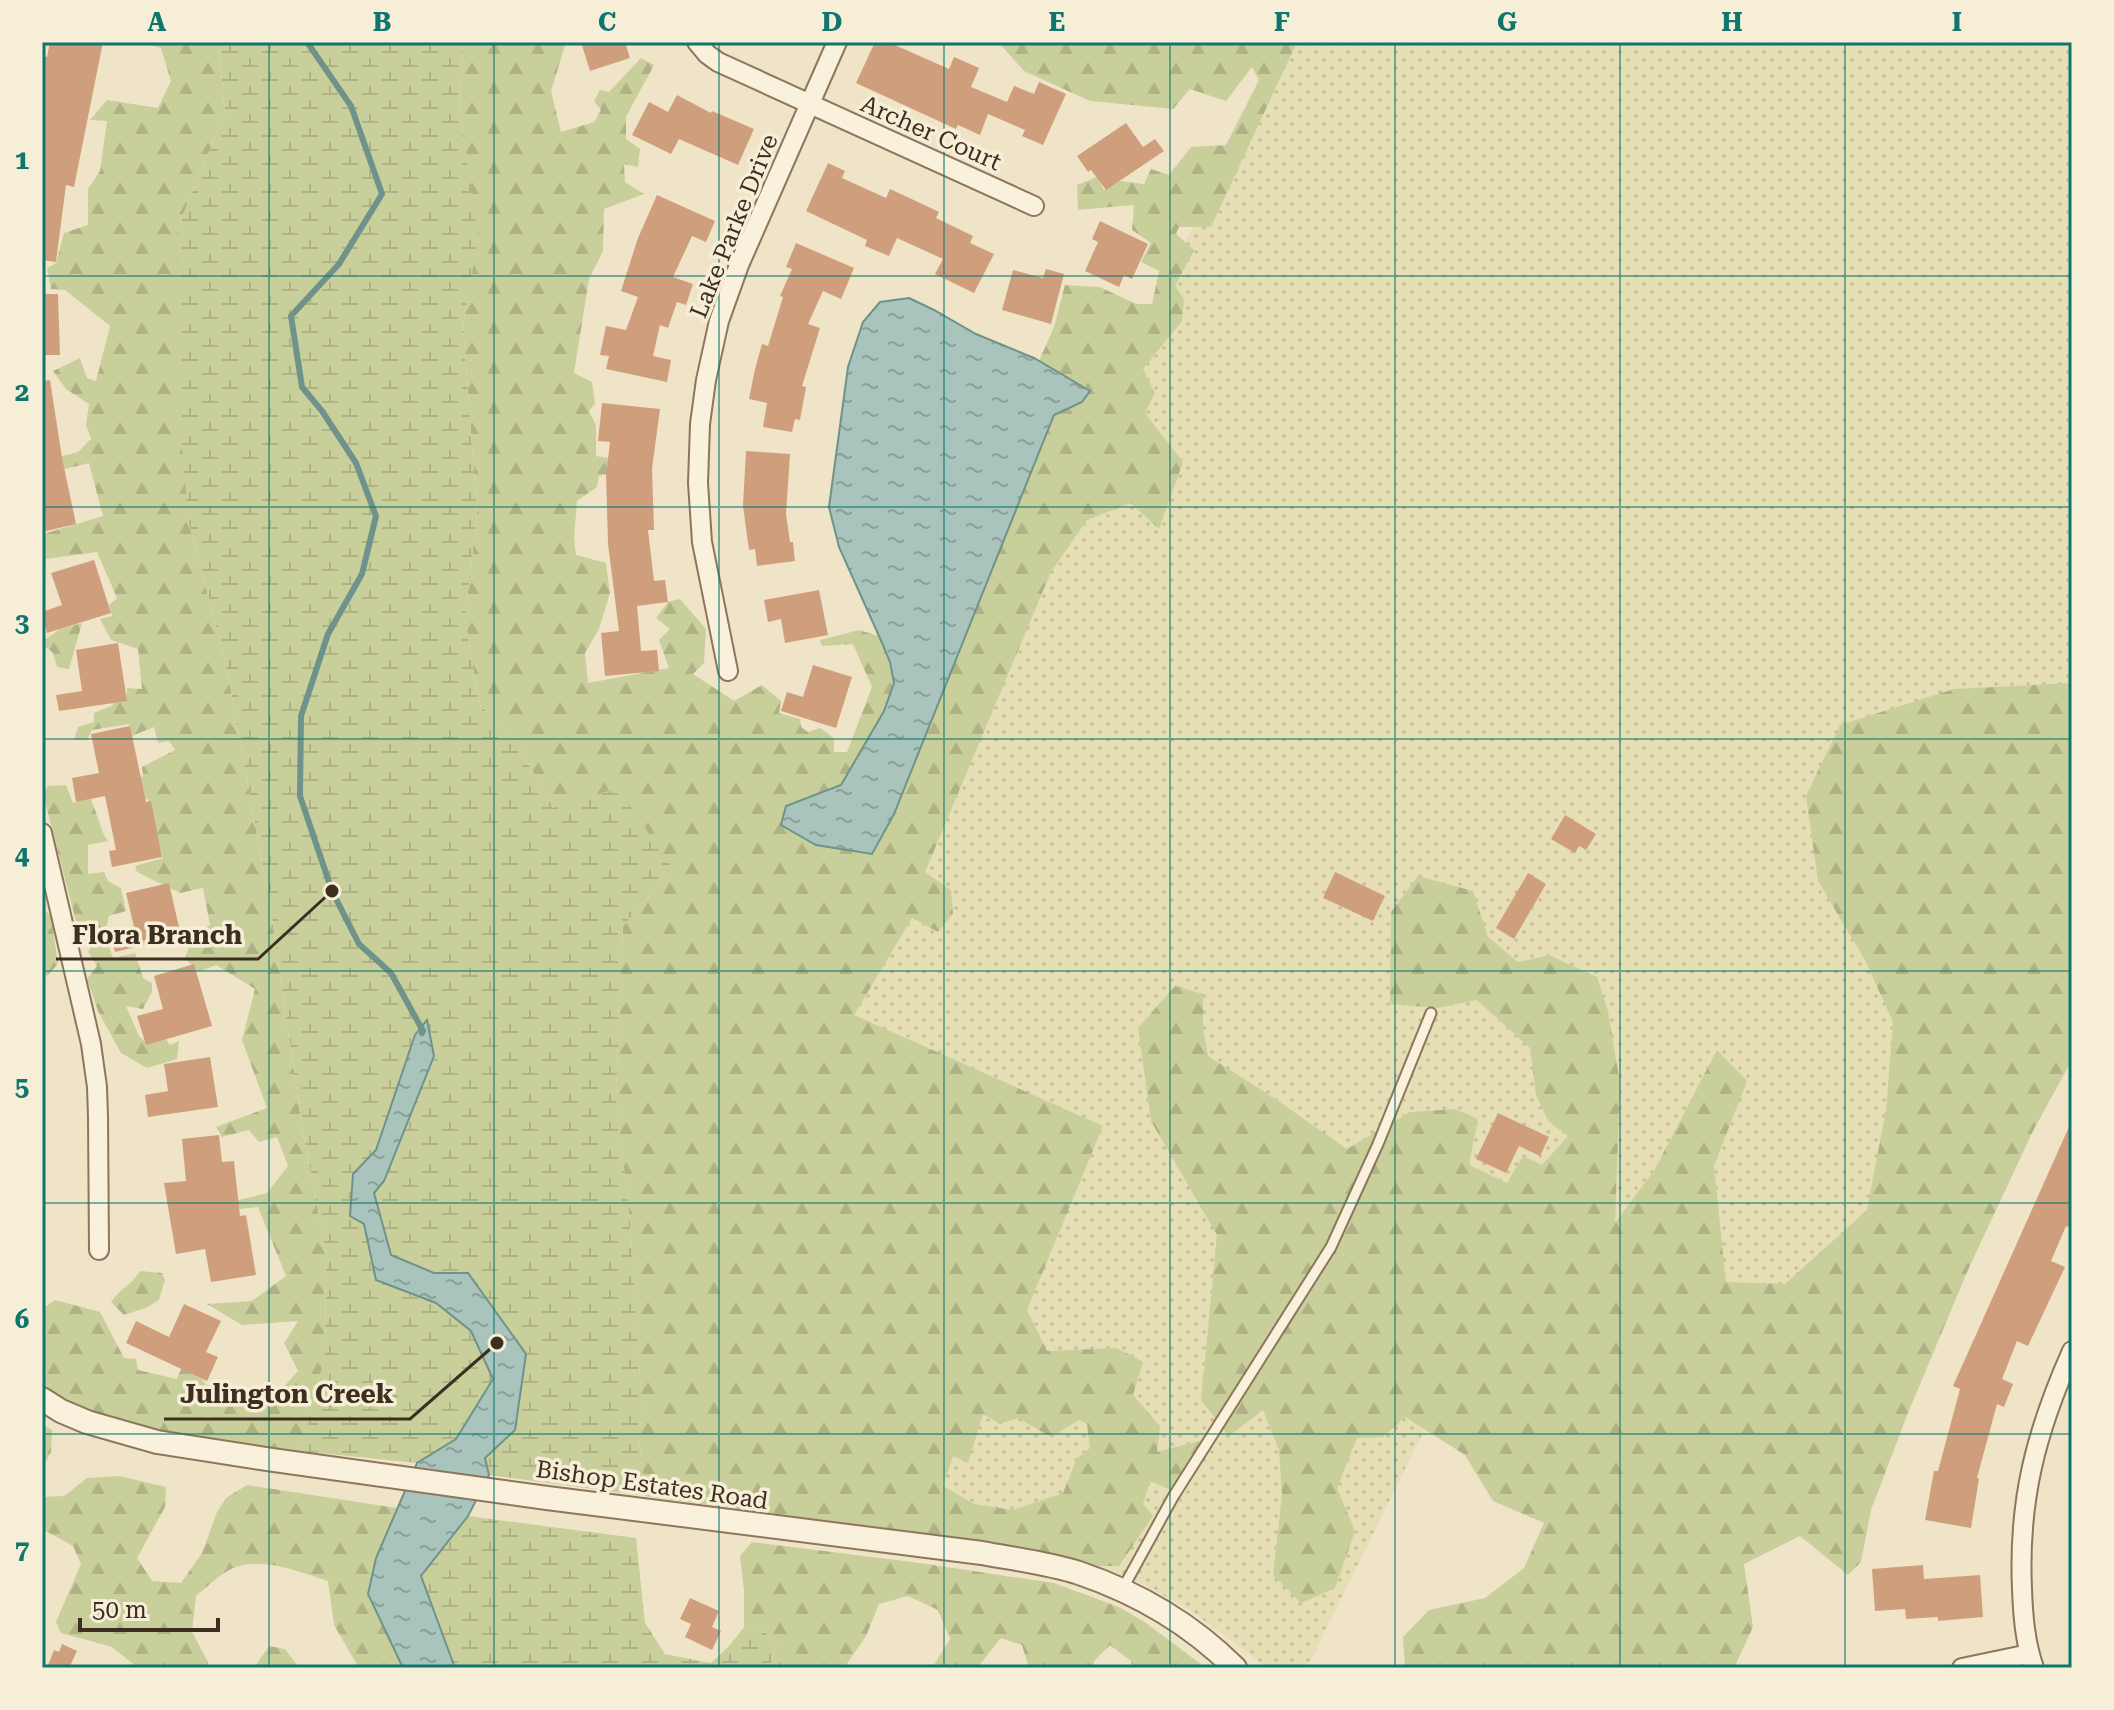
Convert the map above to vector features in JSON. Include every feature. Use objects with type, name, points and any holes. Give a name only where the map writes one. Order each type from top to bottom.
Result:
[{"type":"street","name":"Archer Court","points":[[697,42],[718,62],[1034,206]]},
{"type":"street","name":"Lake Parke Drive","points":[[728,671],[702,542],[698,483],[700,424],[706,380],[719,321],[739,265],[837,42]]},
{"type":"street","points":[[43,841],[91,1044],[97,1087],[99,1250]]},
{"type":"street","points":[[1962,1668],[2032,1661],[2023,1606],[2023,1512],[2040,1429],[2072,1351]]},
{"type":"street","name":"Bishop Estates Road","points":[[42,1399],[87,1422],[157,1442],[671,1515],[982,1553],[1077,1573],[1159,1608],[1199,1636],[1235,1668]]},
{"type":"lane","points":[[1122,1590],[1173,1497],[1331,1247],[1378,1144],[1431,1013]]},
{"type":"shaded area","points":[[1280,42],[2072,42],[2072,981],[1834,1508],[1468,1341],[1307,1668],[1268,1668],[1187,1608],[1136,1581],[1035,1549],[645,1496],[576,788],[865,918]]},
{"type":"green space","points":[[140,42],[218,42],[225,113],[177,229],[188,519],[226,665],[271,911],[302,1127],[326,1252],[325,1358],[300,1451],[196,1440],[110,1418],[65,1402],[42,1387],[42,1309],[55,1300],[100,1312],[124,1358],[136,1359],[138,1370],[177,1379],[181,1368],[202,1379],[206,1385],[279,1392],[298,1371],[284,1343],[298,1321],[242,1325],[207,1304],[252,1301],[286,1276],[258,1207],[232,1210],[227,1203],[267,1193],[288,1166],[277,1137],[259,1142],[249,1130],[222,1137],[216,1127],[267,1108],[242,1040],[255,989],[216,965],[198,972],[185,958],[194,932],[210,925],[203,888],[180,893],[137,872],[135,866],[163,858],[148,799],[110,805],[105,796],[122,792],[143,776],[142,767],[175,750],[169,741],[158,743],[154,727],[132,736],[129,724],[92,730],[87,740],[74,740],[78,727],[94,722],[94,713],[113,705],[113,697],[127,694],[127,688],[142,689],[138,649],[111,640],[100,619],[112,616],[109,605],[117,598],[97,552],[46,559],[45,580],[42,581],[43,534],[103,516],[89,463],[42,475],[42,461],[78,452],[91,439],[86,425],[89,404],[66,389],[53,371],[80,358],[87,378],[96,381],[110,326],[65,290],[51,289],[47,268],[56,263],[64,233],[88,225],[88,189],[100,171],[107,121],[90,120],[107,100],[158,108],[171,81],[161,48]]},
{"type":"green space","points":[[218,42],[464,42],[459,106],[478,238],[463,325],[477,513],[465,618],[479,704],[516,741],[553,808],[618,788],[673,869],[623,926],[616,1096],[630,1222],[642,1410],[639,1440],[645,1496],[489,1475],[485,1458],[515,1430],[468,1274],[434,1273],[391,1255],[374,1193],[384,1180],[434,1056],[427,1021],[415,1035],[376,1150],[353,1174],[376,1280],[436,1303],[471,1331],[493,1379],[456,1439],[417,1463],[300,1451],[325,1358],[326,1252],[302,1127],[271,911],[226,665],[188,519],[178,396],[177,229],[225,113]]},
{"type":"green space","points":[[464,42],[566,42],[551,91],[561,132],[594,122],[601,110],[594,101],[600,90],[609,92],[641,58],[654,65],[626,117],[626,139],[640,149],[638,167],[624,164],[625,182],[644,194],[604,209],[603,251],[589,279],[574,373],[592,382],[595,404],[589,411],[596,425],[596,456],[615,459],[608,474],[599,476],[597,487],[577,501],[576,555],[606,563],[610,593],[599,629],[585,653],[588,683],[669,668],[659,640],[670,629],[656,618],[668,602],[680,599],[706,629],[704,663],[693,674],[734,701],[762,685],[781,701],[779,713],[800,719],[801,727],[808,732],[820,728],[834,738],[834,752],[847,752],[872,687],[853,644],[822,646],[820,640],[859,630],[879,636],[890,662],[894,683],[884,711],[841,785],[786,806],[894,814],[1054,415],[1082,402],[1090,390],[1039,361],[1054,327],[1065,285],[1100,287],[1136,304],[1152,304],[1159,271],[1141,262],[1151,243],[1132,230],[1134,205],[1078,210],[1077,185],[1097,177],[1104,190],[1120,181],[1144,184],[1151,169],[1169,175],[1191,147],[1226,145],[1259,80],[1252,67],[1226,101],[1190,89],[1173,109],[1090,101],[1024,71],[998,42],[1297,42],[1211,227],[1179,227],[1176,234],[1194,250],[1175,286],[1184,299],[1182,321],[1143,369],[1155,393],[1145,413],[1183,462],[1159,529],[1131,503],[1087,520],[1051,572],[925,872],[951,890],[953,914],[938,932],[912,918],[854,1015],[1103,1126],[1027,1310],[1047,1351],[1117,1348],[1143,1362],[1133,1395],[1160,1426],[1157,1452],[1206,1439],[1171,1490],[1150,1481],[1143,1504],[1153,1516],[1119,1566],[1095,1566],[1034,1549],[645,1496],[639,1440],[642,1410],[630,1222],[616,1096],[623,926],[673,869],[553,808],[516,741],[479,704],[465,618],[477,513],[463,325],[477,238],[459,106]],"holes":[[[983,1414],[1000,1424],[1018,1418],[1051,1437],[1079,1420],[1087,1424],[1090,1448],[1077,1458],[1063,1493],[1013,1510],[974,1504],[943,1486],[953,1456],[968,1463]]]},
{"type":"green space","points":[[82,623],[69,669],[57,667],[53,653],[42,644],[42,638]]},
{"type":"green space","points":[[2072,683],[2072,1060],[2033,1131],[1968,1270],[1871,1510],[1861,1562],[1848,1575],[1800,1536],[1744,1564],[1753,1627],[1734,1668],[1405,1668],[1403,1637],[1429,1610],[1485,1598],[1524,1568],[1544,1523],[1493,1501],[1465,1455],[1405,1417],[1383,1437],[1357,1438],[1337,1488],[1355,1531],[1335,1588],[1301,1603],[1273,1575],[1282,1495],[1279,1450],[1263,1410],[1229,1436],[1201,1400],[1217,1235],[1151,1121],[1138,1028],[1175,986],[1203,994],[1203,1027],[1208,1056],[1347,1149],[1410,1112],[1455,1109],[1478,1119],[1469,1165],[1507,1183],[1523,1156],[1542,1165],[1568,1136],[1548,1121],[1536,1095],[1530,1048],[1477,1000],[1437,1008],[1390,1004],[1391,912],[1418,876],[1473,891],[1488,937],[1518,962],[1549,955],[1597,977],[1608,1011],[1620,1083],[1615,1223],[1655,1169],[1717,1050],[1747,1081],[1714,1166],[1726,1282],[1785,1284],[1867,1210],[1886,1110],[1893,1022],[1865,960],[1818,881],[1806,796],[1840,725],[1954,689]]},
{"type":"green space","points":[[66,785],[73,803],[91,799],[108,841],[88,845],[88,874],[104,872],[108,881],[121,888],[126,911],[109,916],[105,935],[113,958],[135,953],[143,978],[152,983],[152,992],[143,1009],[126,1006],[139,1036],[145,1041],[163,1035],[170,1045],[179,1041],[177,1059],[147,1068],[121,1053],[98,1011],[87,979],[97,966],[88,952],[95,937],[87,922],[77,925],[43,794],[48,786]]},
{"type":"green space","points":[[42,908],[51,916],[58,964],[44,979],[42,978]]},
{"type":"green space","points":[[140,1271],[162,1273],[165,1280],[159,1300],[124,1315],[111,1302]]},
{"type":"green space","points":[[42,1424],[52,1430],[51,1452],[42,1469]]},
{"type":"green space","points":[[119,1476],[166,1487],[165,1507],[137,1558],[152,1581],[181,1583],[202,1553],[217,1512],[226,1498],[247,1485],[397,1508],[376,1558],[368,1594],[403,1668],[359,1668],[334,1625],[328,1581],[267,1564],[231,1569],[196,1596],[192,1632],[208,1662],[208,1668],[138,1668],[112,1647],[61,1633],[56,1622],[81,1564],[73,1546],[42,1529],[42,1497],[64,1496],[87,1478]]},
{"type":"green space","points":[[468,1516],[636,1538],[645,1623],[665,1654],[711,1663],[744,1627],[763,1630],[777,1645],[769,1668],[455,1668],[421,1576]]},
{"type":"green space","points":[[752,1542],[1054,1583],[1119,1607],[1206,1668],[1132,1668],[1131,1661],[1110,1645],[1094,1661],[1093,1668],[1029,1668],[1022,1645],[1001,1638],[977,1668],[932,1668],[950,1639],[938,1610],[908,1596],[879,1604],[866,1636],[844,1668],[769,1668],[777,1645],[763,1630],[744,1627],[740,1556]]},
{"type":"green space","points":[[269,1646],[285,1649],[299,1668],[254,1668]]},
{"type":"water","points":[[909,298],[976,334],[1034,358],[1090,391],[1082,402],[1054,415],[894,814],[872,854],[816,845],[781,825],[786,806],[841,785],[884,711],[894,683],[890,662],[839,547],[829,507],[848,367],[863,322],[880,302]]},
{"type":"water","points":[[427,1020],[434,1056],[384,1181],[374,1193],[391,1255],[434,1273],[468,1273],[526,1354],[515,1430],[485,1458],[489,1475],[468,1516],[421,1576],[455,1668],[403,1668],[368,1594],[376,1558],[417,1463],[456,1439],[493,1379],[471,1331],[436,1303],[376,1280],[364,1224],[350,1216],[353,1174],[376,1150],[415,1035]]},
{"type":"building","points":[[50,42],[103,42],[74,187],[66,185],[56,262],[42,260],[42,56],[47,57]]},
{"type":"building","points":[[581,42],[625,42],[630,58],[590,71]]},
{"type":"building","points":[[875,42],[888,42],[949,69],[954,57],[979,68],[971,87],[1007,102],[1014,86],[1034,94],[1039,82],[1066,94],[1043,145],[1022,136],[1025,130],[988,114],[980,135],[958,125],[956,129],[856,83]]},
{"type":"building","points":[[677,95],[711,113],[754,129],[738,165],[679,139],[671,154],[632,135],[649,102],[668,112]]},
{"type":"building","points":[[1126,123],[1143,147],[1155,139],[1164,151],[1106,190],[1077,156]]},
{"type":"building","points":[[828,163],[845,171],[842,178],[886,198],[890,189],[939,212],[936,218],[973,236],[970,243],[994,254],[974,293],[935,274],[943,259],[897,238],[889,256],[865,246],[867,240],[806,211]]},
{"type":"building","points":[[657,195],[715,221],[706,242],[692,236],[673,277],[693,284],[686,305],[677,302],[668,328],[660,325],[653,356],[671,360],[667,382],[606,369],[609,356],[600,355],[606,326],[626,330],[638,297],[621,291],[638,238]]},
{"type":"building","points":[[1100,221],[1148,244],[1132,279],[1124,275],[1119,287],[1085,271],[1098,242],[1092,239]]},
{"type":"building","points":[[796,243],[854,268],[841,299],[823,291],[808,324],[820,328],[802,386],[806,387],[800,420],[795,419],[792,432],[763,427],[767,403],[749,399],[762,344],[768,346],[783,297],[780,296],[792,269],[786,267]]},
{"type":"building","points":[[1046,269],[1064,274],[1051,324],[1002,310],[1013,270],[1043,278]]},
{"type":"building","points":[[42,294],[58,294],[60,355],[42,355]]},
{"type":"building","points":[[50,380],[76,524],[42,532],[42,381]]},
{"type":"building","points":[[602,403],[660,409],[652,469],[654,530],[648,530],[654,581],[665,580],[668,602],[637,606],[641,651],[657,650],[659,671],[605,676],[601,633],[619,631],[608,544],[606,476],[610,442],[598,441]]},
{"type":"building","points":[[746,451],[790,454],[786,514],[795,561],[757,566],[755,549],[749,550],[743,506]]},
{"type":"building","points":[[94,560],[111,613],[47,633],[42,612],[62,605],[51,573]]},
{"type":"building","points":[[819,590],[828,635],[785,643],[781,619],[768,622],[764,600]]},
{"type":"building","points":[[118,643],[127,701],[59,711],[56,695],[82,691],[76,650]]},
{"type":"building","points":[[813,665],[852,677],[836,728],[781,711],[787,692],[803,697]]},
{"type":"building","points":[[130,726],[146,802],[151,801],[162,857],[112,867],[109,851],[116,850],[105,796],[76,802],[72,778],[99,773],[91,734]]},
{"type":"building","points":[[1565,815],[1596,834],[1586,850],[1579,846],[1575,853],[1551,839]]},
{"type":"building","points":[[1335,872],[1385,896],[1373,921],[1323,898]]},
{"type":"building","points":[[1528,873],[1546,884],[1514,939],[1496,928]]},
{"type":"building","points":[[169,883],[181,936],[115,952],[110,933],[134,927],[126,893]]},
{"type":"building","points":[[194,964],[212,1026],[146,1045],[137,1016],[163,1009],[154,976]]},
{"type":"building","points":[[210,1057],[218,1107],[148,1117],[145,1095],[168,1091],[164,1064]]},
{"type":"building","points":[[1498,1113],[1549,1137],[1540,1156],[1519,1146],[1506,1173],[1476,1159]]},
{"type":"building","points":[[2072,1120],[2072,1228],[2066,1226],[2051,1261],[2065,1267],[2028,1346],[2017,1341],[2002,1379],[2013,1384],[2004,1407],[1997,1404],[1977,1478],[1971,1528],[1925,1520],[1934,1471],[1938,1471],[1960,1389],[1953,1386]]},
{"type":"building","points":[[219,1135],[222,1162],[234,1161],[240,1216],[246,1215],[256,1275],[211,1282],[205,1249],[176,1254],[164,1183],[186,1181],[182,1139]]},
{"type":"building","points":[[184,1304],[221,1321],[206,1352],[218,1357],[207,1381],[126,1343],[136,1321],[169,1337]]},
{"type":"building","points":[[1923,1565],[1924,1579],[1980,1575],[1983,1617],[1938,1621],[1938,1617],[1906,1619],[1905,1609],[1875,1611],[1872,1569]]},
{"type":"building","points":[[690,1598],[719,1611],[712,1627],[721,1631],[712,1650],[685,1637],[691,1624],[680,1619]]},
{"type":"building","points":[[62,1644],[77,1651],[69,1668],[47,1668],[54,1650],[59,1652]]},
{"type":"waterway","points":[[307,42],[351,106],[382,194],[339,264],[291,316],[302,387],[322,411],[356,463],[376,516],[362,574],[328,634],[301,716],[300,796],[332,891],[359,944],[391,973],[422,1033]]},
{"type":"place","name":"Flora Branch","points":[[332,891]]},
{"type":"place","name":"Julington Creek","points":[[497,1343]]}]
